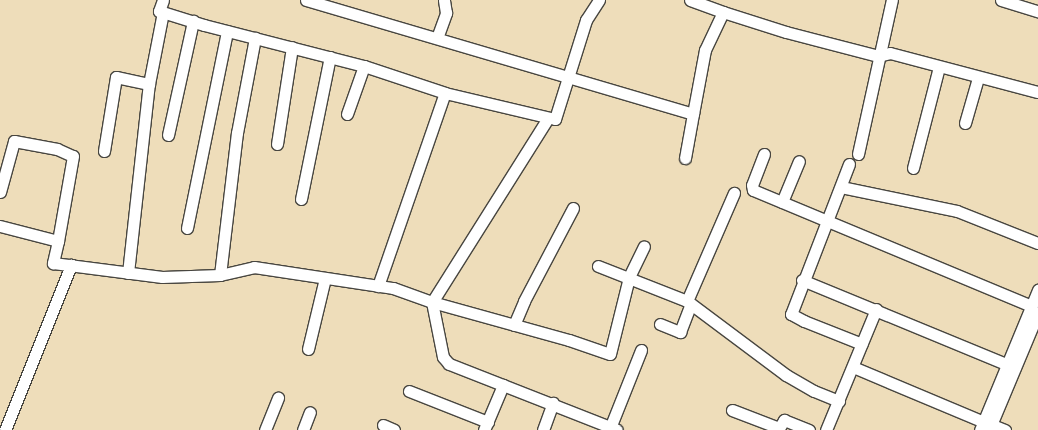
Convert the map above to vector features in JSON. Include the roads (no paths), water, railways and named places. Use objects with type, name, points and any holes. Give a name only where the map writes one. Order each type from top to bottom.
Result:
[{"type":"street","points":[[163,0],[159,11],[227,31],[364,66],[445,93],[555,119],[586,20],[599,0]]},
{"type":"street","points":[[306,0],[396,29],[437,38],[693,114]]},
{"type":"street","points":[[437,38],[446,13],[444,0]]},
{"type":"street","points":[[690,0],[786,32],[878,56],[890,53],[978,78],[1038,92]]},
{"type":"street","points":[[858,154],[878,56],[883,44],[892,0]]},
{"type":"street","points":[[1001,0],[1038,11]]},
{"type":"street","points":[[128,273],[149,84],[163,12]]},
{"type":"street","points":[[685,158],[706,50],[723,12]]},
{"type":"street","points":[[168,135],[193,21]]},
{"type":"street","points":[[187,228],[227,31]]},
{"type":"street","points":[[220,274],[237,133],[255,38]]},
{"type":"street","points":[[277,144],[292,47]]},
{"type":"street","points":[[301,199],[330,57]]},
{"type":"street","points":[[347,114],[364,66]]},
{"type":"street","points":[[912,168],[939,67]]},
{"type":"street","points":[[104,151],[116,77],[149,84]]},
{"type":"street","points":[[965,124],[978,78]]},
{"type":"street","points":[[378,286],[445,93]]},
{"type":"street","points":[[548,118],[432,302],[446,361],[503,385],[553,403],[613,429],[641,350]]},
{"type":"street","points":[[0,192],[14,141],[57,149],[73,156],[53,263],[162,277],[220,274],[254,267],[393,288],[432,302],[569,340],[610,354],[629,277],[644,246]]},
{"type":"street","points":[[764,154],[751,188],[1035,309]]},
{"type":"street","points":[[782,202],[799,161]]},
{"type":"street","points":[[849,164],[841,187],[802,280],[791,314],[804,322],[862,344]]},
{"type":"street","points":[[841,187],[957,211],[1038,243]]},
{"type":"street","points":[[660,324],[680,332],[689,303],[734,193]]},
{"type":"street","points":[[514,325],[524,301],[573,208]]},
{"type":"street","points":[[0,226],[58,241]]},
{"type":"street","points":[[6,430],[71,265]]},
{"type":"street","points":[[598,266],[629,277],[689,303],[786,375],[814,390],[839,400]]},
{"type":"street","points":[[308,349],[325,278]]},
{"type":"street","points":[[802,280],[876,309],[1011,366]]},
{"type":"street","points":[[986,427],[1035,309],[1038,290]]},
{"type":"street","points":[[826,430],[876,309]]},
{"type":"street","points":[[853,367],[986,427],[1005,430]]},
{"type":"street","points":[[408,391],[486,426],[503,385]]},
{"type":"street","points":[[265,430],[278,398]]},
{"type":"street","points":[[543,430],[553,403]]},
{"type":"street","points":[[732,410],[779,429],[781,422],[787,421],[809,430]]},
{"type":"street","points":[[303,430],[310,412]]},
{"type":"street","points":[[383,425],[394,430]]}]
